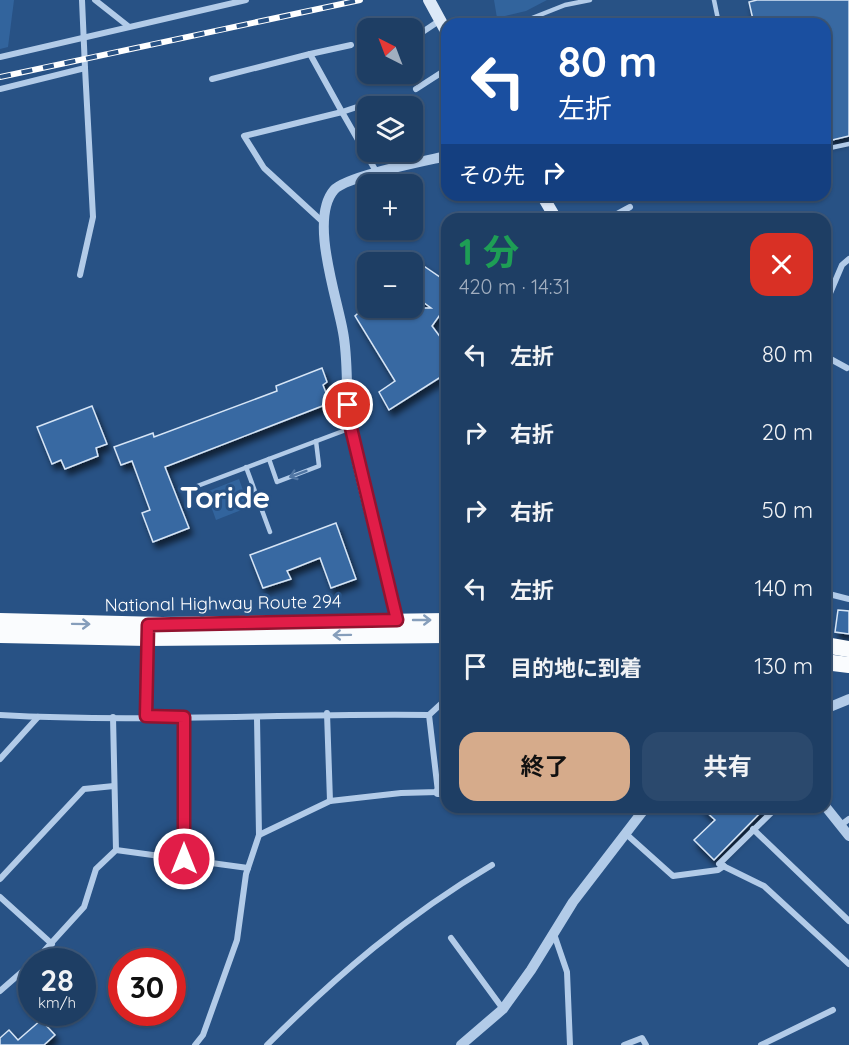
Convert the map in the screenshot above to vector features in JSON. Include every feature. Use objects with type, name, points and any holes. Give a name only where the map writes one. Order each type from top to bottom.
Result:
[{"type":"highway","name":"National Highway Route 294","points":[[0,621],[148,632]]},
{"type":"highway","name":"National Highway Route 294","points":[[0,634],[399,627],[441,630]]},
{"type":"highway","points":[[831,646],[849,649]]},
{"type":"highway","points":[[831,663],[849,665]]},
{"type":"main road","points":[[429,0],[441,24]]},
{"type":"street","points":[[80,275],[93,217],[82,36],[82,0]]},
{"type":"street","points":[[95,0],[128,26]]},
{"type":"street","points":[[0,57],[82,36],[246,0]]},
{"type":"street","points":[[423,32],[439,21]]},
{"type":"street","points":[[212,79],[351,45]]},
{"type":"street","points":[[310,54],[377,173]]},
{"type":"street","points":[[0,89],[85,68]]},
{"type":"street","points":[[416,89],[441,73]]},
{"type":"street","points":[[325,224],[264,168],[244,136],[357,107]]},
{"type":"street","points":[[399,627],[351,428],[344,333],[329,271],[325,224],[326,205],[335,188],[342,183],[441,157]]},
{"type":"street","points":[[620,213],[630,207]]},
{"type":"street","points":[[831,291],[842,265],[849,259]]},
{"type":"street","points":[[831,359],[847,368]]},
{"type":"street","points":[[831,594],[849,599]]},
{"type":"street","points":[[146,716],[148,632]]},
{"type":"street","points":[[831,707],[849,700]]},
{"type":"street","points":[[0,715],[257,718],[327,713],[429,715],[441,704]]},
{"type":"street","points":[[327,713],[330,801]]},
{"type":"street","points":[[429,715],[441,781]]},
{"type":"street","points":[[0,759],[38,717]]},
{"type":"street","points":[[48,948],[84,907],[96,869],[116,850],[113,717]]},
{"type":"street","points":[[184,717],[184,859]]},
{"type":"street","points":[[195,1045],[202,1035],[237,940],[248,868],[259,835],[257,718]]},
{"type":"street","points":[[0,879],[84,789],[114,786]]},
{"type":"street","points":[[259,835],[330,801],[400,793],[441,792]]},
{"type":"street","points":[[831,811],[845,822],[849,836]]},
{"type":"street","points":[[461,1045],[503,1009],[531,970],[573,902],[641,813]]},
{"type":"street","points":[[771,813],[719,864],[764,886],[849,964]]},
{"type":"street","points":[[753,830],[849,921]]},
{"type":"street","points":[[625,833],[673,876],[718,870],[724,866]]},
{"type":"street","points":[[116,850],[248,868]]},
{"type":"street","points":[[267,1045],[333,981],[390,933],[450,890],[492,865]]},
{"type":"street","points":[[0,897],[52,944]]},
{"type":"street","points":[[554,932],[567,972],[570,1045]]},
{"type":"street","points":[[451,938],[503,1009]]},
{"type":"street","points":[[2,987],[18,974]]},
{"type":"street","points":[[761,1045],[833,1010]]},
{"type":"street","points":[[624,1045],[642,1038],[646,1045]]},
{"type":"lane","points":[[532,18],[565,5],[590,0]]},
{"type":"lane","points":[[714,0],[718,18]]},
{"type":"lane","points":[[831,148],[849,144]]},
{"type":"lane","points":[[192,488],[351,428]]},
{"type":"lane","points":[[269,459],[277,482],[319,466],[316,441]]},
{"type":"lane","points":[[246,467],[270,532]]},
{"type":"shaded area","points":[[0,0],[14,0],[8,47],[0,49]]},
{"type":"shaded area","points":[[494,0],[547,0],[526,11],[497,18]]},
{"type":"shaded area","points":[[239,479],[249,507],[216,520],[206,492]]},
{"type":"building","points":[[757,0],[849,0],[849,136],[831,140],[831,18],[753,18],[749,2]]},
{"type":"building","points":[[423,266],[441,278],[441,313],[432,326],[441,338],[441,377],[389,410],[379,392],[395,381],[355,316],[357,314],[357,318],[423,318],[423,308],[431,308],[423,302]]},
{"type":"building","points":[[322,368],[327,382],[323,385],[330,403],[165,467],[189,528],[153,542],[142,513],[150,510],[132,461],[121,465],[114,447],[153,433],[154,437],[277,391],[276,386]]},
{"type":"building","points":[[92,406],[107,444],[96,448],[98,456],[65,469],[61,460],[52,464],[37,427]]},
{"type":"building","points":[[336,523],[356,579],[331,588],[320,558],[287,571],[291,579],[263,588],[250,555]]},
{"type":"building","points":[[838,610],[849,611],[849,634],[835,632]]},
{"type":"building","points":[[707,813],[760,813],[714,860],[694,840],[715,820]]},
{"type":"building","points":[[34,1026],[47,1026],[55,1035],[44,1045],[0,1045],[0,1038],[9,1030],[18,1040]]},
{"type":"railway","points":[[0,77],[360,0]]},
{"type":"district","name":"Toride","points":[[225,497]]},
{"type":"route","points":[[184,859],[184,717],[146,716],[148,625],[397,620],[351,428],[348,405]]}]
